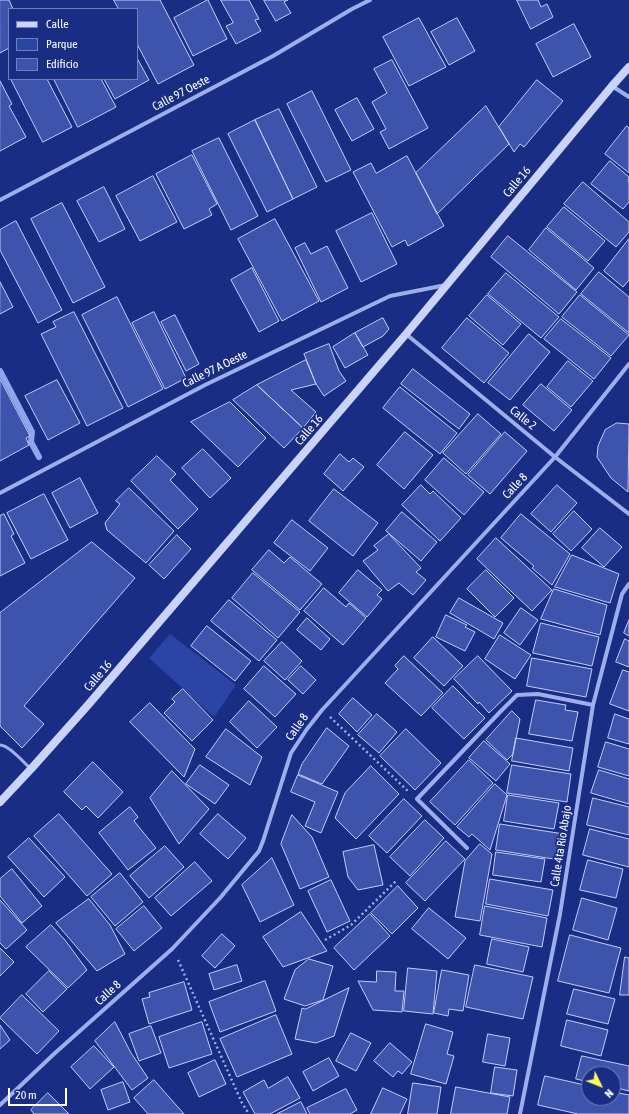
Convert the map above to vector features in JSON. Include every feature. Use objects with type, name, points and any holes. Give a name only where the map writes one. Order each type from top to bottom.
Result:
[{"type":"main road","name":"Calle 16","points":[[0,802],[31,770],[88,706],[406,334],[629,67]]},
{"type":"street","name":"Calle 97 Oeste","points":[[0,200],[273,56],[352,9],[370,0]]},
{"type":"street","points":[[612,86],[629,97]]},
{"type":"street","name":"Calle 97 A Oeste","points":[[0,493],[205,385],[390,296],[447,284]]},
{"type":"street","name":"Calle 2","points":[[406,334],[555,457],[629,514]]},
{"type":"street","name":"Calle 8","points":[[0,1105],[55,1053],[172,949],[220,898],[259,851],[291,753],[322,710],[555,457],[629,364]]},
{"type":"street","name":"Calle 4ta Rio Abajo","points":[[520,1114],[560,914],[593,705],[622,594],[629,584]]},
{"type":"street","points":[[467,848],[417,799],[517,695],[538,694],[593,705]]},
{"type":"lane","points":[[0,745],[4,745],[14,753],[31,770]]},
{"type":"path","points":[[322,710],[417,799]]},
{"type":"path","points":[[325,940],[351,925],[397,880]]},
{"type":"path","points":[[172,949],[242,1103],[250,1114]]},
{"type":"green space","points":[[170,634],[236,685],[214,717],[149,658]]},
{"type":"building","points":[[0,0],[9,0],[13,8],[8,8],[8,49],[0,53]]},
{"type":"building","points":[[114,0],[160,0],[194,65],[158,84],[138,46],[138,8],[118,8]]},
{"type":"building","points":[[208,0],[227,39],[193,56],[174,18]]},
{"type":"building","points":[[221,0],[249,0],[259,19],[255,20],[261,31],[236,44],[226,26],[233,23]]},
{"type":"building","points":[[264,0],[288,0],[284,2],[291,13],[276,21]]},
{"type":"building","points":[[517,0],[538,0],[541,7],[547,4],[553,17],[531,29]]},
{"type":"building","points":[[419,18],[446,67],[409,86],[383,37]]},
{"type":"building","points":[[457,18],[475,51],[449,65],[431,32]]},
{"type":"building","points":[[574,24],[591,57],[553,77],[536,44]]},
{"type":"building","points":[[138,60],[149,80],[115,99],[105,80],[138,80]]},
{"type":"building","points":[[392,60],[428,128],[389,149],[380,132],[386,129],[372,102],[387,93],[374,69]]},
{"type":"building","points":[[12,80],[48,80],[72,127],[43,142]]},
{"type":"building","points":[[54,80],[102,80],[116,107],[78,127]]},
{"type":"building","points":[[537,80],[563,101],[524,147],[520,144],[514,152],[499,127]]},
{"type":"building","points":[[0,81],[12,104],[9,106],[26,137],[0,151]]},
{"type":"building","points":[[312,91],[351,170],[326,182],[287,104]]},
{"type":"building","points":[[357,98],[374,129],[352,141],[335,110]]},
{"type":"building","points":[[486,106],[509,144],[437,214],[416,173]]},
{"type":"building","points":[[279,109],[317,187],[293,199],[255,120]]},
{"type":"building","points":[[255,120],[293,199],[267,212],[228,134]]},
{"type":"building","points":[[627,126],[629,128],[629,173],[605,154]]},
{"type":"building","points":[[219,138],[258,216],[231,230],[192,151]]},
{"type":"building","points":[[192,155],[217,204],[209,209],[212,215],[184,229],[156,174]]},
{"type":"building","points":[[407,156],[444,226],[408,246],[405,240],[392,247],[353,172],[371,163],[376,173]]},
{"type":"building","points":[[610,161],[629,177],[629,202],[623,209],[591,184]]},
{"type":"building","points":[[153,176],[177,222],[140,241],[116,196]]},
{"type":"building","points":[[583,182],[629,222],[629,232],[616,247],[564,204]]},
{"type":"building","points":[[104,187],[125,229],[99,242],[77,201]]},
{"type":"building","points":[[62,203],[105,287],[73,303],[31,219]]},
{"type":"building","points":[[564,207],[605,241],[588,261],[547,227]]},
{"type":"building","points":[[372,213],[397,264],[361,282],[336,231]]},
{"type":"building","points":[[275,219],[319,301],[282,321],[238,239]]},
{"type":"building","points":[[16,221],[62,310],[38,323],[0,250],[0,230]]},
{"type":"building","points":[[546,228],[594,268],[576,290],[529,250]]},
{"type":"building","points":[[508,236],[577,292],[559,314],[491,257]]},
{"type":"building","points":[[629,239],[629,280],[623,287],[604,271]]},
{"type":"building","points":[[305,243],[311,254],[327,246],[348,288],[321,302],[295,248]]},
{"type":"building","points":[[252,268],[279,321],[259,332],[231,280]]},
{"type":"building","points":[[599,272],[629,297],[629,333],[581,294]]},
{"type":"building","points":[[506,273],[559,317],[541,338],[488,294]]},
{"type":"building","points":[[0,282],[13,307],[0,314]]},
{"type":"building","points":[[487,295],[521,324],[503,345],[469,316]]},
{"type":"building","points":[[580,295],[629,335],[611,356],[562,317]]},
{"type":"building","points":[[117,297],[163,389],[128,407],[82,315]]},
{"type":"building","points":[[74,312],[123,408],[87,426],[41,334],[56,327],[53,322]]},
{"type":"building","points":[[154,312],[186,378],[165,389],[132,323]]},
{"type":"building","points":[[175,315],[199,364],[186,371],[161,322]]},
{"type":"building","points":[[383,318],[389,329],[383,336],[363,347],[355,333]]},
{"type":"building","points":[[467,318],[509,353],[484,383],[442,348]]},
{"type":"building","points":[[561,319],[611,358],[594,379],[544,339]]},
{"type":"building","points":[[355,333],[368,355],[345,368],[333,347]]},
{"type":"building","points":[[529,334],[550,352],[510,400],[488,383]]},
{"type":"building","points":[[329,344],[339,371],[346,381],[324,396],[316,384],[304,354]]},
{"type":"building","points":[[306,360],[316,384],[291,390],[316,412],[303,428],[257,385]]},
{"type":"building","points":[[568,361],[593,381],[571,407],[547,387]]},
{"type":"building","points":[[413,369],[470,414],[459,429],[401,384]]},
{"type":"building","points":[[0,379],[30,436],[26,438],[29,445],[0,461]]},
{"type":"building","points":[[57,380],[80,423],[48,440],[25,396]]},
{"type":"building","points":[[541,384],[572,410],[554,431],[523,405]]},
{"type":"building","points":[[257,385],[303,428],[284,448],[233,400]]},
{"type":"building","points":[[400,387],[457,433],[440,454],[383,408]]},
{"type":"building","points":[[230,402],[266,438],[238,467],[191,422]]},
{"type":"building","points":[[478,414],[501,434],[466,474],[443,453]]},
{"type":"building","points":[[617,423],[629,424],[628,492],[611,478],[597,457],[598,446],[605,430]]},
{"type":"building","points":[[405,432],[433,455],[404,489],[377,465]]},
{"type":"building","points":[[505,432],[527,451],[490,494],[468,475]]},
{"type":"building","points":[[203,449],[231,478],[210,498],[182,468]]},
{"type":"building","points":[[340,454],[349,462],[353,458],[364,467],[343,491],[324,474]]},
{"type":"building","points":[[157,456],[176,474],[170,480],[198,509],[178,529],[131,481]]},
{"type":"building","points":[[444,458],[484,492],[464,515],[425,480]]},
{"type":"building","points":[[80,478],[98,513],[70,528],[52,493]]},
{"type":"building","points":[[421,485],[430,494],[433,491],[461,518],[440,541],[402,505]]},
{"type":"building","points":[[557,485],[577,503],[551,532],[531,514]]},
{"type":"building","points":[[129,488],[174,531],[146,563],[107,530],[105,523],[120,504],[116,501]]},
{"type":"building","points":[[334,489],[378,523],[353,556],[309,521]]},
{"type":"building","points":[[44,494],[68,540],[31,559],[7,513]]},
{"type":"building","points":[[574,511],[592,529],[571,551],[553,534]]},
{"type":"building","points":[[402,512],[437,542],[421,561],[386,531]]},
{"type":"building","points":[[4,514],[14,534],[11,536],[25,563],[0,576],[0,516]]},
{"type":"building","points":[[521,514],[570,554],[552,585],[532,568],[534,566],[501,538]]},
{"type":"building","points":[[292,520],[328,548],[310,571],[274,543]]},
{"type":"building","points":[[600,528],[622,547],[604,567],[582,548]]},
{"type":"building","points":[[389,534],[421,568],[416,572],[426,580],[413,595],[399,583],[388,591],[363,561],[378,550],[374,546]]},
{"type":"building","points":[[177,535],[191,549],[164,579],[149,565]]},
{"type":"building","points":[[496,538],[552,590],[532,611],[477,559]]},
{"type":"building","points":[[92,542],[135,578],[24,706],[44,724],[22,748],[0,726],[0,613]]},
{"type":"building","points":[[269,550],[284,563],[290,557],[322,584],[300,610],[252,570]]},
{"type":"building","points":[[572,555],[619,574],[610,603],[555,587]]},
{"type":"building","points":[[358,570],[382,590],[377,595],[382,599],[367,617],[339,593]]},
{"type":"building","points":[[486,570],[514,598],[495,617],[467,589]]},
{"type":"building","points":[[253,573],[300,612],[278,638],[232,598]]},
{"type":"building","points":[[324,588],[346,607],[349,603],[366,618],[343,645],[304,611]]},
{"type":"building","points":[[554,589],[607,605],[600,635],[541,619]]},
{"type":"building","points":[[459,598],[503,623],[494,639],[450,613]]},
{"type":"building","points":[[229,600],[277,640],[259,661],[211,621]]},
{"type":"building","points":[[521,608],[538,620],[520,645],[504,633]]},
{"type":"building","points":[[446,615],[467,625],[465,627],[475,632],[465,651],[436,637]]},
{"type":"building","points":[[307,618],[330,639],[321,650],[297,630]]},
{"type":"building","points":[[629,620],[629,636],[624,633]]},
{"type":"building","points":[[541,623],[599,637],[592,666],[533,653]]},
{"type":"building","points":[[207,626],[251,661],[235,681],[191,646]]},
{"type":"building","points":[[500,635],[531,655],[515,679],[485,659]]},
{"type":"building","points":[[433,637],[463,666],[444,686],[414,658]]},
{"type":"building","points":[[625,639],[629,641],[629,667],[616,662]]},
{"type":"building","points":[[282,642],[302,661],[285,680],[264,661]]},
{"type":"building","points":[[404,656],[443,693],[421,716],[385,683],[398,669],[395,666]]},
{"type":"building","points":[[478,656],[512,691],[489,713],[479,702],[478,704],[454,679]]},
{"type":"building","points":[[532,658],[592,669],[586,697],[527,686]]},
{"type":"building","points":[[264,666],[296,694],[275,717],[244,689]]},
{"type":"building","points":[[301,666],[316,680],[303,694],[288,680]]},
{"type":"building","points":[[623,670],[629,672],[629,711],[610,704]]},
{"type":"building","points":[[453,686],[485,718],[464,739],[432,708]]},
{"type":"building","points":[[183,689],[213,720],[192,741],[164,713],[175,702],[172,699]]},
{"type":"building","points":[[353,698],[372,715],[357,732],[339,714]]},
{"type":"building","points":[[536,700],[566,705],[565,710],[578,712],[572,741],[529,734]]},
{"type":"building","points":[[249,701],[277,727],[257,748],[230,722]]},
{"type":"building","points":[[150,703],[195,749],[184,777],[130,722]]},
{"type":"building","points":[[512,711],[520,719],[513,754],[507,760],[486,740]]},
{"type":"building","points":[[377,714],[397,732],[379,753],[358,735]]},
{"type":"building","points":[[615,714],[629,719],[629,744],[608,738]]},
{"type":"building","points":[[327,728],[349,746],[322,784],[298,774],[302,764]]},
{"type":"building","points":[[226,729],[262,757],[250,785],[206,757]]},
{"type":"building","points":[[406,729],[441,763],[415,790],[380,756]]},
{"type":"building","points":[[516,738],[573,748],[569,771],[512,761]]},
{"type":"building","points":[[484,741],[510,764],[496,781],[469,758]]},
{"type":"building","points":[[606,742],[629,749],[629,776],[598,767]]},
{"type":"building","points":[[469,760],[493,783],[455,825],[430,802]]},
{"type":"building","points":[[93,762],[123,792],[98,818],[86,806],[82,810],[64,792]]},
{"type":"building","points":[[200,765],[229,785],[215,804],[186,784]]},
{"type":"building","points":[[512,765],[571,774],[567,802],[507,793]]},
{"type":"building","points":[[371,766],[399,794],[356,839],[335,818],[345,793]]},
{"type":"building","points":[[599,770],[629,779],[629,804],[591,793]]},
{"type":"building","points":[[172,771],[209,809],[179,844],[150,798]]},
{"type":"building","points":[[298,775],[338,792],[321,833],[305,826],[315,802],[291,792]]},
{"type":"building","points":[[495,784],[507,795],[490,850],[472,834],[469,837],[457,827]]},
{"type":"building","points":[[508,795],[559,803],[554,829],[504,821]]},
{"type":"building","points":[[593,798],[629,807],[629,835],[587,825]]},
{"type":"building","points":[[404,799],[422,816],[387,853],[369,836]]},
{"type":"building","points":[[130,807],[138,817],[134,821],[156,848],[128,870],[99,833]]},
{"type":"building","points":[[59,814],[112,874],[87,896],[34,836]]},
{"type":"building","points":[[218,814],[246,838],[228,859],[200,834]]},
{"type":"building","points":[[292,815],[312,837],[329,877],[300,889],[281,844]]},
{"type":"building","points":[[425,820],[444,838],[410,876],[390,857]]},
{"type":"building","points":[[500,824],[564,834],[560,860],[496,850]]},
{"type":"building","points":[[590,829],[629,839],[629,867],[583,855]]},
{"type":"building","points":[[29,838],[65,877],[44,897],[8,857]]},
{"type":"building","points":[[446,841],[465,859],[425,901],[406,883]]},
{"type":"building","points":[[480,844],[492,854],[480,921],[455,917],[465,861]]},
{"type":"building","points":[[374,845],[383,885],[358,890],[348,877],[343,852]]},
{"type":"building","points":[[165,846],[184,867],[149,898],[130,876]]},
{"type":"building","points":[[496,852],[545,859],[541,882],[493,875]]},
{"type":"building","points":[[272,858],[294,905],[260,922],[242,885]]},
{"type":"building","points":[[588,860],[623,869],[616,898],[580,890]]},
{"type":"building","points":[[195,862],[212,881],[171,916],[155,898]]},
{"type":"building","points":[[12,869],[42,906],[22,923],[0,896],[0,879]]},
{"type":"building","points":[[120,873],[143,902],[115,926],[91,897]]},
{"type":"building","points":[[490,879],[553,890],[548,916],[486,904]]},
{"type":"building","points":[[331,880],[350,921],[327,932],[308,891]]},
{"type":"building","points":[[398,886],[418,908],[392,934],[371,913]]},
{"type":"building","points":[[582,898],[617,908],[608,940],[573,930]]},
{"type":"building","points":[[89,899],[110,925],[125,954],[97,971],[56,923]]},
{"type":"building","points":[[0,900],[27,930],[6,949],[0,943]]},
{"type":"building","points":[[144,906],[162,928],[134,951],[116,929]]},
{"type":"building","points":[[485,906],[547,918],[542,947],[480,935]]},
{"type":"building","points":[[429,908],[466,938],[448,959],[412,929]]},
{"type":"building","points":[[301,912],[327,951],[283,967],[263,937]]},
{"type":"building","points":[[370,914],[390,936],[354,970],[334,948]]},
{"type":"building","points":[[51,925],[65,940],[87,970],[68,988],[26,947]]},
{"type":"building","points":[[222,934],[235,946],[215,968],[202,956]]},
{"type":"building","points":[[570,935],[621,948],[609,993],[558,981]]},
{"type":"building","points":[[492,939],[529,947],[523,972],[487,964]]},
{"type":"building","points":[[0,948],[14,962],[0,976]]},
{"type":"building","points":[[625,957],[629,958],[629,995],[620,995]]},
{"type":"building","points":[[309,959],[333,966],[323,1000],[305,1006],[284,999],[295,970]]},
{"type":"building","points":[[237,965],[242,981],[214,990],[209,974]]},
{"type":"building","points":[[475,965],[533,977],[523,1019],[466,1007]]},
{"type":"building","points":[[408,968],[437,971],[433,1014],[404,1011]]},
{"type":"building","points":[[442,970],[469,975],[463,1011],[449,1009],[448,1016],[434,1013]]},
{"type":"building","points":[[49,971],[67,989],[43,1012],[26,994]]},
{"type":"building","points":[[377,971],[396,972],[395,991],[404,991],[402,1012],[373,1010],[358,981],[376,982]]},
{"type":"building","points":[[265,981],[276,1011],[220,1032],[209,1002]]},
{"type":"building","points":[[184,982],[192,1010],[149,1024],[142,999],[150,997],[149,993]]},
{"type":"building","points":[[349,988],[334,1036],[316,1043],[295,1039],[302,1008],[305,1009]]},
{"type":"building","points":[[574,989],[615,999],[608,1024],[567,1014]]},
{"type":"building","points":[[22,995],[59,1031],[37,1054],[0,1018]]},
{"type":"building","points":[[276,1015],[292,1054],[237,1077],[220,1039]]},
{"type":"building","points":[[567,1020],[608,1030],[601,1056],[561,1046]]},
{"type":"building","points":[[115,1022],[131,1053],[148,1078],[132,1090],[95,1041]]},
{"type":"building","points":[[202,1022],[212,1054],[169,1068],[159,1037]]},
{"type":"building","points":[[426,1024],[453,1032],[447,1054],[454,1056],[446,1084],[411,1074]]},
{"type":"building","points":[[0,1025],[10,1040],[0,1049]]},
{"type":"building","points":[[151,1026],[161,1053],[139,1061],[129,1034]]},
{"type":"building","points":[[351,1033],[371,1043],[356,1071],[336,1061]]},
{"type":"building","points":[[488,1034],[510,1038],[505,1066],[483,1062]]},
{"type":"building","points":[[390,1043],[412,1062],[402,1074],[398,1071],[393,1077],[374,1061]]},
{"type":"building","points":[[94,1046],[114,1067],[90,1089],[71,1067]]},
{"type":"building","points":[[582,1056],[629,1066],[629,1091],[621,1089],[621,1066],[581,1066],[581,1080],[576,1079]]},
{"type":"building","points":[[329,1058],[339,1076],[313,1091],[303,1072]]},
{"type":"building","points":[[215,1060],[226,1084],[199,1097],[188,1073]]},
{"type":"building","points":[[495,1067],[517,1070],[513,1096],[491,1093]]},
{"type":"building","points":[[545,1076],[581,1084],[581,1106],[621,1106],[621,1094],[629,1095],[629,1114],[578,1114],[538,1105]]},
{"type":"building","points":[[288,1077],[300,1098],[270,1114],[255,1114],[243,1092],[264,1080],[268,1088]]},
{"type":"building","points":[[154,1080],[184,1114],[148,1114],[134,1098]]},
{"type":"building","points":[[123,1082],[130,1102],[108,1110],[101,1090]]},
{"type":"building","points":[[413,1083],[441,1087],[437,1114],[408,1114]]},
{"type":"building","points":[[456,1087],[510,1097],[507,1114],[451,1114]]},
{"type":"building","points":[[383,1088],[407,1099],[400,1114],[371,1114]]},
{"type":"building","points":[[346,1089],[357,1110],[350,1114],[310,1114],[307,1108]]},
{"type":"building","points":[[48,1093],[69,1114],[34,1114],[31,1110]]},
{"type":"building","points":[[301,1102],[307,1114],[277,1114]]},
{"type":"waterway","points":[[0,371],[32,432],[31,442],[39,457]]}]
